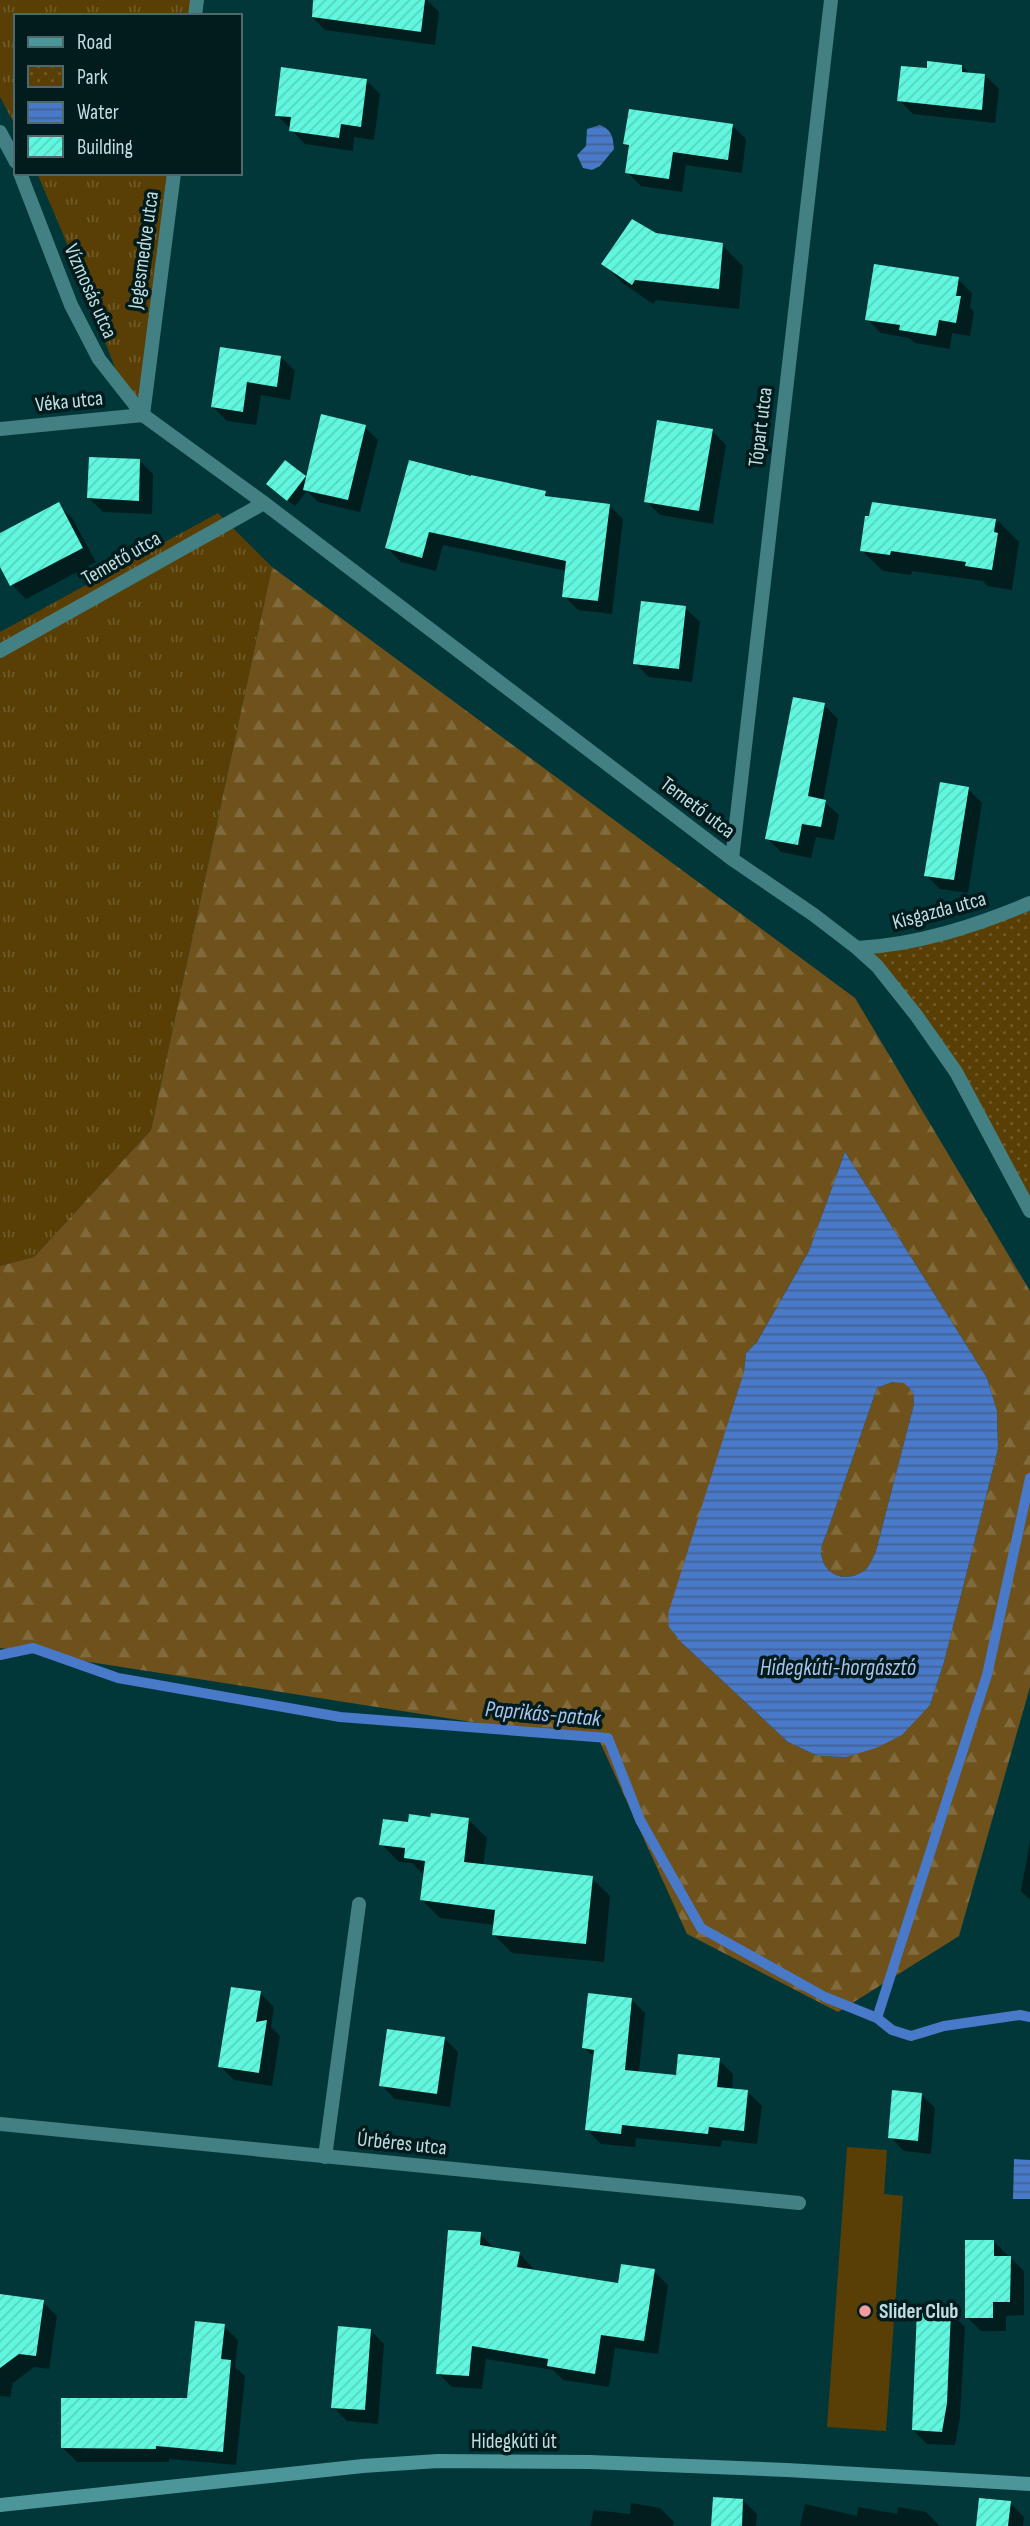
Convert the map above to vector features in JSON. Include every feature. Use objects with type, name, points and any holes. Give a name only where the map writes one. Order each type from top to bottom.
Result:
[{"type":"main road","name":"Hidegkúti út","points":[[0,2505],[363,2466],[438,2461],[590,2462],[1030,2484]]},
{"type":"street","name":"Tópart utca","points":[[732,859],[831,0]]},
{"type":"street","points":[[0,132],[14,158]]},
{"type":"street","name":"Vízmosás utca","points":[[21,175],[71,305],[99,359],[142,415]]},
{"type":"street","name":"Jegesmedve utca","points":[[142,415],[174,175]]},
{"type":"street","name":"Temető utca","points":[[142,415],[264,503],[732,859],[857,948],[877,966],[957,1072],[1030,1211]]},
{"type":"street","name":"Véka utca","points":[[0,429],[142,415]]},
{"type":"street","name":"Temető utca","points":[[0,651],[264,503]]},
{"type":"street","name":"Kisgazda utca","points":[[857,948],[891,946],[971,926],[1030,903]]},
{"type":"street","points":[[325,2157],[359,1904]]},
{"type":"street","name":"Úrbéres utca","points":[[0,2124],[799,2203]]},
{"type":"green space","points":[[0,0],[191,0],[190,14],[14,14],[14,123],[0,97]]},
{"type":"green space","points":[[38,175],[174,175],[140,396],[132,396],[121,383]]},
{"type":"green space","points":[[218,513],[272,567],[151,1130],[34,1257],[0,1266],[0,632]]},
{"type":"green space","points":[[272,567],[855,998],[1030,1291],[1030,1687],[959,1936],[838,2012],[687,1934],[600,1742],[0,1648],[0,1266],[34,1257],[151,1130]],"holes":[[[845,1152],[987,1378],[997,1411],[998,1449],[944,1662],[930,1705],[847,1757],[818,1756],[788,1742],[682,1643],[744,1372],[746,1353],[757,1342],[809,1251]]]},
{"type":"green space","points":[[1030,903],[1030,1211],[956,1072],[857,948],[891,946]]},
{"type":"green space","points":[[892,1382],[904,1382],[913,1392],[914,1404],[876,1551],[865,1570],[843,1577],[831,1572],[822,1560],[822,1545],[877,1388]]},
{"type":"green space","name":"Slider Club","points":[[847,2147],[887,2150],[884,2194],[903,2196],[886,2431],[827,2427]]},
{"type":"water","points":[[600,125],[611,134],[614,149],[600,166],[592,170],[583,168],[577,155],[586,146],[587,129]]},
{"type":"water","name":"Hidegkúti-horgásztó","points":[[845,1152],[987,1378],[997,1411],[998,1449],[944,1662],[930,1705],[902,1735],[876,1748],[846,1757],[818,1756],[788,1742],[682,1643],[669,1627],[668,1614],[744,1372],[746,1353],[757,1342],[809,1251]],"holes":[[[892,1382],[904,1383],[913,1392],[914,1404],[876,1551],[865,1570],[843,1577],[831,1572],[822,1560],[823,1543],[877,1388]]]},
{"type":"water","points":[[1014,2159],[1030,2160],[1030,2199],[1013,2199]]},
{"type":"building","points":[[313,0],[425,0],[421,32],[312,17]]},
{"type":"building","points":[[927,61],[962,65],[962,72],[985,74],[982,110],[897,101],[901,66],[927,68]]},
{"type":"building","points":[[281,67],[367,79],[361,127],[341,124],[339,138],[289,131],[291,117],[275,116]]},
{"type":"building","points":[[629,109],[733,124],[728,160],[673,152],[669,179],[625,173],[629,145],[623,144]]},
{"type":"building","points":[[632,219],[656,233],[723,243],[719,289],[635,280],[632,285],[601,264]]},
{"type":"building","points":[[874,264],[959,277],[956,296],[961,296],[956,323],[939,320],[936,336],[899,330],[900,325],[865,320]]},
{"type":"building","points":[[220,347],[281,356],[277,387],[247,382],[243,412],[211,407]]},
{"type":"building","points":[[321,414],[366,425],[348,500],[303,490]]},
{"type":"building","points":[[657,420],[713,429],[699,511],[644,502]]},
{"type":"building","points":[[89,457],[140,459],[139,501],[87,498]]},
{"type":"building","points":[[285,460],[306,476],[287,501],[266,484]]},
{"type":"building","points":[[409,460],[546,491],[545,496],[610,504],[598,601],[562,597],[566,561],[429,532],[422,558],[385,548]]},
{"type":"building","points":[[59,502],[83,548],[10,586],[0,567],[0,533]]},
{"type":"building","points":[[872,502],[996,519],[994,532],[998,533],[992,570],[965,566],[966,562],[891,551],[890,555],[860,551],[865,516],[869,516]]},
{"type":"building","points":[[641,601],[686,606],[679,669],[633,664]]},
{"type":"building","points":[[793,697],[825,703],[808,796],[826,800],[821,827],[802,824],[798,845],[765,839]]},
{"type":"building","points":[[940,782],[969,787],[954,880],[924,876]]},
{"type":"building","points":[[431,1813],[469,1818],[464,1862],[593,1876],[586,1944],[492,1935],[495,1910],[420,1900],[425,1861],[404,1858],[405,1848],[379,1845],[383,1819],[408,1822],[409,1814],[430,1817]]},
{"type":"building","points":[[231,1987],[261,1991],[256,2022],[267,2020],[259,2073],[218,2067]]},
{"type":"building","points":[[588,1993],[632,1998],[625,2070],[676,2075],[678,2054],[720,2058],[717,2087],[748,2090],[744,2131],[709,2127],[708,2134],[622,2125],[621,2134],[585,2130],[594,2050],[582,2048]]},
{"type":"building","points":[[387,2029],[445,2037],[437,2094],[379,2086]]},
{"type":"building","points":[[892,2090],[922,2093],[918,2141],[888,2138]]},
{"type":"building","points":[[448,2230],[481,2232],[480,2245],[520,2252],[517,2267],[618,2283],[621,2264],[655,2269],[644,2341],[601,2335],[595,2374],[547,2366],[548,2359],[472,2346],[469,2376],[436,2374]]},
{"type":"building","points":[[965,2240],[994,2240],[994,2256],[1011,2256],[1010,2302],[993,2302],[993,2318],[965,2318]]},
{"type":"building","points":[[0,2294],[44,2300],[36,2356],[19,2354],[0,2368]]},
{"type":"building","points":[[917,2310],[951,2311],[947,2403],[942,2432],[912,2430]]},
{"type":"building","points":[[195,2321],[225,2324],[221,2359],[231,2360],[223,2452],[156,2446],[156,2449],[61,2448],[61,2398],[187,2398]]},
{"type":"building","points":[[338,2326],[371,2329],[365,2410],[331,2408]]},
{"type":"building","points":[[713,2497],[743,2499],[742,2526],[711,2526]]},
{"type":"building","points":[[979,2498],[1011,2501],[1008,2526],[976,2526]]},
{"type":"waterway","points":[[877,2018],[987,1675],[1030,1478]]},
{"type":"waterway","name":"Paprikás-patak","points":[[0,1655],[33,1648],[118,1678],[340,1717],[608,1738],[640,1820],[701,1928],[825,1997],[877,2018],[892,2030],[911,2036],[944,2026],[1020,2015],[1030,2017]]},
{"type":"place","name":"Slider Club","points":[[865,2311]]}]
